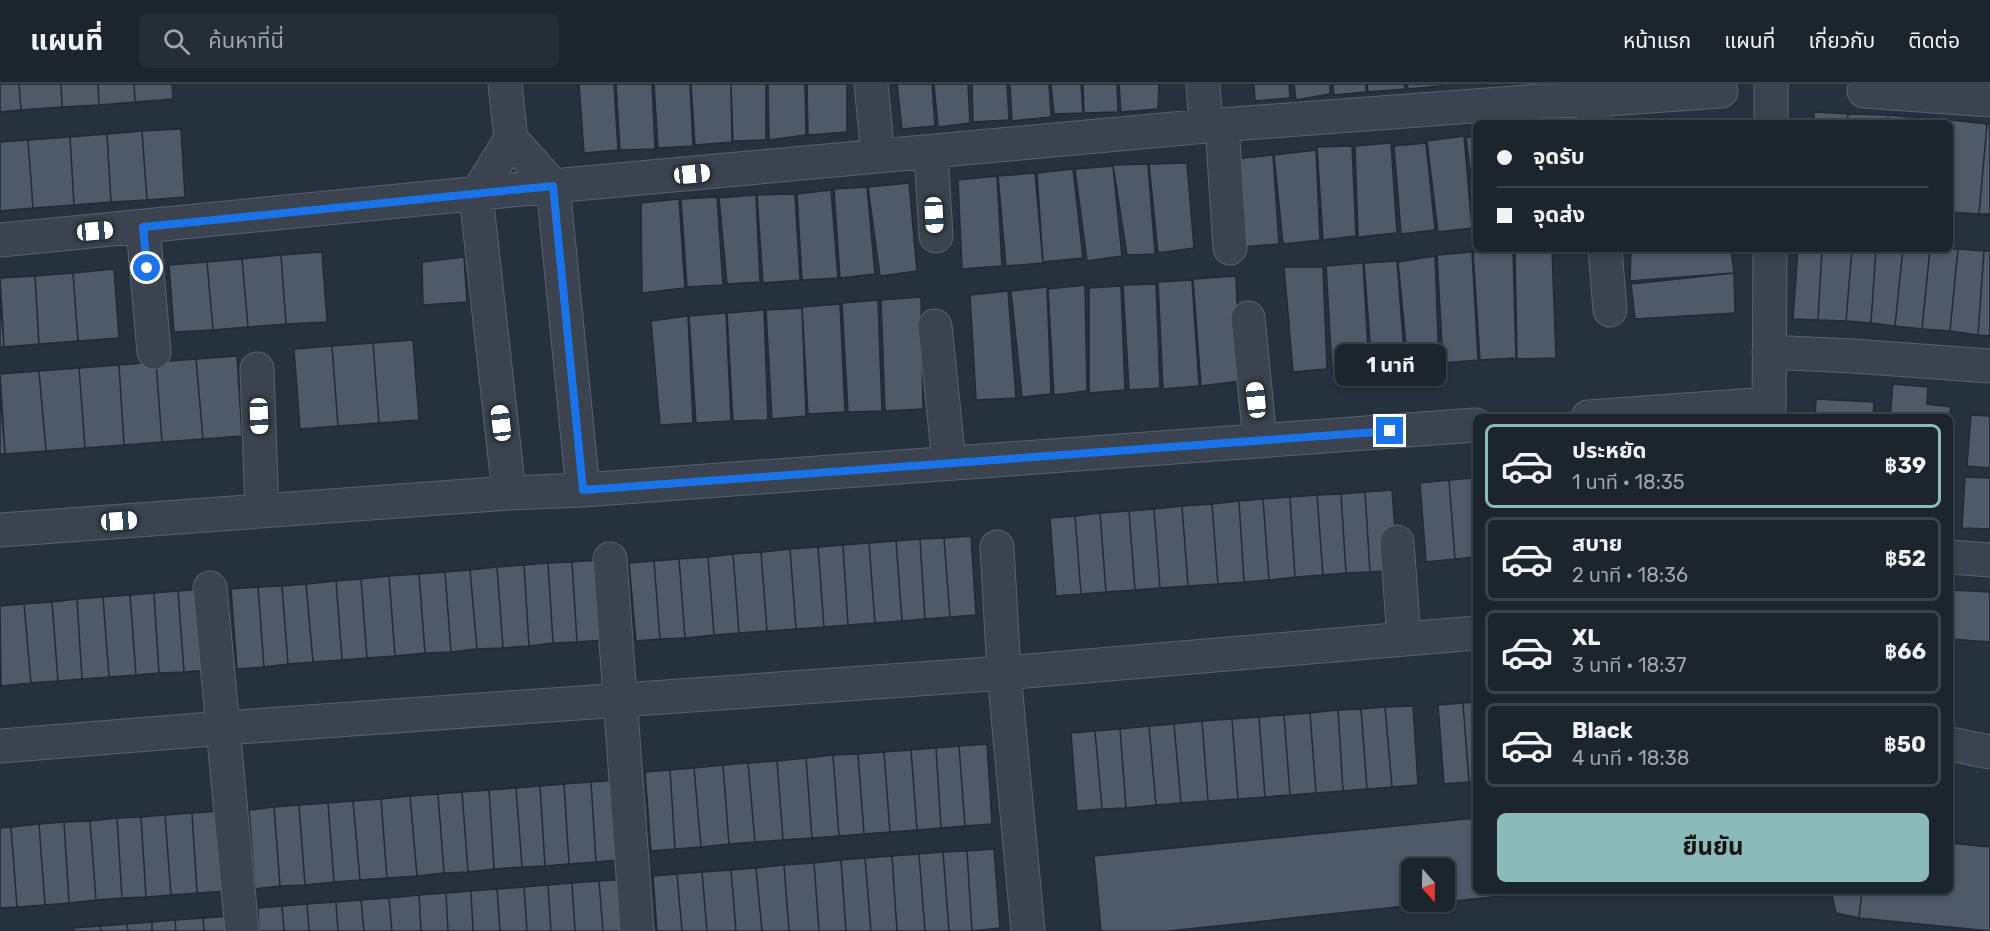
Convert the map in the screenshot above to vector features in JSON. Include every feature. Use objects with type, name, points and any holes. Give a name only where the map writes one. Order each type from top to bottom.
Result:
[{"type":"street","points":[[505,84],[511,139],[553,186],[583,490]]},
{"type":"street","points":[[871,84],[878,156]]},
{"type":"street","points":[[1203,84],[1214,126],[1230,248]]},
{"type":"street","points":[[1771,120],[1772,84]]},
{"type":"street","points":[[0,240],[553,186],[1214,126],[1539,101],[1595,112],[1721,91]]},
{"type":"street","points":[[1864,91],[1990,100]]},
{"type":"street","points":[[509,493],[476,195],[511,139]]},
{"type":"street","points":[[931,152],[936,236]]},
{"type":"street","points":[[143,227],[154,352]]},
{"type":"street","points":[[1605,252],[1610,310]]},
{"type":"street","points":[[1666,414],[1769,410],[1770,252]]},
{"type":"street","points":[[1248,318],[1260,441]]},
{"type":"street","points":[[935,326],[949,462]]},
{"type":"street","points":[[1769,352],[1990,366]]},
{"type":"street","points":[[257,369],[262,511]]},
{"type":"street","points":[[0,530],[1473,425]]},
{"type":"street","points":[[1397,542],[1404,638]]},
{"type":"street","points":[[997,547],[1004,673],[1028,931]]},
{"type":"street","points":[[1953,557],[1990,560]]},
{"type":"street","points":[[610,559],[637,931]]},
{"type":"street","points":[[210,588],[242,931]]},
{"type":"street","points":[[0,746],[1004,673],[1473,633]]},
{"type":"street","points":[[1953,745],[1990,752]]},
{"type":"building","points":[[0,84],[19,84],[21,110],[0,112]]},
{"type":"building","points":[[19,84],[61,84],[62,107],[21,110]]},
{"type":"building","points":[[61,84],[98,84],[99,105],[62,107]]},
{"type":"building","points":[[98,84],[134,84],[135,102],[99,105]]},
{"type":"building","points":[[134,84],[172,84],[173,99],[135,102]]},
{"type":"building","points":[[579,84],[614,84],[618,150],[584,153]]},
{"type":"building","points":[[616,84],[652,84],[655,149],[620,150]]},
{"type":"building","points":[[654,84],[690,84],[693,146],[658,148]]},
{"type":"building","points":[[691,84],[731,84],[732,142],[695,145]]},
{"type":"building","points":[[731,84],[766,84],[766,140],[733,141]]},
{"type":"building","points":[[768,84],[805,84],[806,135],[769,140]]},
{"type":"building","points":[[807,84],[847,84],[847,132],[808,135]]},
{"type":"building","points":[[897,84],[932,84],[935,126],[902,129]]},
{"type":"building","points":[[934,84],[968,84],[970,123],[938,127]]},
{"type":"building","points":[[972,84],[1007,84],[1009,120],[973,122]]},
{"type":"building","points":[[1010,84],[1049,84],[1051,117],[1012,121]]},
{"type":"building","points":[[1051,84],[1081,84],[1083,113],[1054,114]]},
{"type":"building","points":[[1083,84],[1117,84],[1118,112],[1084,113]]},
{"type":"building","points":[[1119,84],[1159,84],[1158,109],[1121,112]]},
{"type":"building","points":[[1254,84],[1289,84],[1290,98],[1255,101]]},
{"type":"building","points":[[1294,84],[1330,84],[1330,94],[1296,100]]},
{"type":"building","points":[[1333,84],[1366,84],[1366,92],[1334,95]]},
{"type":"building","points":[[1367,84],[1404,84],[1405,89],[1368,92]]},
{"type":"building","points":[[1407,84],[1441,84],[1441,86],[1408,89]]},
{"type":"building","points":[[1814,112],[1848,114],[1847,120],[1814,120]]},
{"type":"building","points":[[1848,114],[1888,115],[1888,120],[1847,120]]},
{"type":"building","points":[[1888,115],[1920,118],[1920,120],[1888,120]]},
{"type":"building","points":[[1920,118],[1951,120],[1920,120]]},
{"type":"building","points":[[1953,120],[1987,124],[1979,214],[1953,212]]},
{"type":"building","points":[[1987,124],[1990,124],[1990,214],[1979,214]]},
{"type":"building","points":[[181,129],[185,197],[147,200],[142,131]]},
{"type":"building","points":[[142,131],[147,200],[111,202],[107,134]]},
{"type":"building","points":[[107,134],[111,202],[74,205],[70,137]]},
{"type":"building","points":[[1464,136],[1472,228],[1438,232],[1427,141]]},
{"type":"building","points":[[70,137],[74,205],[33,208],[28,140]]},
{"type":"building","points":[[1466,137],[1473,137],[1473,194]]},
{"type":"building","points":[[28,140],[33,208],[0,211],[0,142]]},
{"type":"building","points":[[1391,143],[1397,233],[1358,237],[1355,146]]},
{"type":"building","points":[[1426,143],[1435,230],[1401,234],[1394,146]]},
{"type":"building","points":[[1352,146],[1356,236],[1323,240],[1317,147]]},
{"type":"building","points":[[1316,150],[1320,240],[1283,244],[1274,155]]},
{"type":"building","points":[[1273,155],[1279,244],[1242,247],[1235,159]]},
{"type":"building","points":[[1187,163],[1194,248],[1158,253],[1149,164]]},
{"type":"building","points":[[1148,164],[1155,254],[1127,255],[1113,165]]},
{"type":"building","points":[[1113,166],[1122,256],[1087,261],[1075,169]]},
{"type":"building","points":[[1073,169],[1083,258],[1043,262],[1037,173]]},
{"type":"building","points":[[1035,173],[1043,263],[1006,266],[998,176]]},
{"type":"building","points":[[997,176],[1002,266],[962,269],[958,180]]},
{"type":"building","points":[[909,183],[917,271],[880,276],[868,187]]},
{"type":"building","points":[[867,187],[875,274],[840,278],[834,189]]},
{"type":"building","points":[[831,190],[838,278],[802,280],[797,194]]},
{"type":"building","points":[[795,194],[800,280],[763,283],[757,195]]},
{"type":"building","points":[[756,195],[760,282],[727,284],[719,198]]},
{"type":"building","points":[[717,197],[723,285],[687,287],[681,199]]},
{"type":"building","points":[[679,199],[685,288],[642,293],[641,203]]},
{"type":"building","points":[[1953,249],[1958,249],[1950,331],[1922,329],[1930,252],[1953,252]]},
{"type":"building","points":[[1958,249],[1984,251],[1978,335],[1950,331]]},
{"type":"building","points":[[1984,251],[1990,251],[1990,336],[1978,335]]},
{"type":"building","points":[[322,252],[327,322],[286,324],[281,255]]},
{"type":"building","points":[[1472,252],[1478,360],[1443,363],[1437,255]]},
{"type":"building","points":[[1473,252],[1513,252],[1516,358],[1480,360]]},
{"type":"building","points":[[1515,252],[1552,252],[1556,358],[1517,359]]},
{"type":"building","points":[[1631,252],[1731,252],[1734,273],[1630,281]]},
{"type":"building","points":[[1798,252],[1822,252],[1818,320],[1793,319]]},
{"type":"building","points":[[1822,252],[1852,252],[1846,321],[1818,320]]},
{"type":"building","points":[[1852,252],[1876,252],[1871,323],[1846,321]]},
{"type":"building","points":[[1876,252],[1903,252],[1895,326],[1871,323]]},
{"type":"building","points":[[1903,252],[1930,252],[1922,329],[1895,326]]},
{"type":"building","points":[[281,255],[286,324],[248,327],[242,259]]},
{"type":"building","points":[[1435,256],[1439,362],[1408,365],[1398,262]]},
{"type":"building","points":[[464,257],[467,302],[423,305],[422,262]]},
{"type":"building","points":[[242,259],[248,327],[213,330],[207,262]]},
{"type":"building","points":[[1397,261],[1405,365],[1372,368],[1364,263]]},
{"type":"building","points":[[207,262],[213,330],[174,332],[169,265]]},
{"type":"building","points":[[1363,263],[1369,367],[1332,369],[1326,266]]},
{"type":"building","points":[[1284,267],[1323,267],[1327,369],[1293,372]]},
{"type":"building","points":[[114,269],[119,338],[78,341],[73,273]]},
{"type":"building","points":[[73,273],[78,341],[39,344],[35,276]]},
{"type":"building","points":[[1734,273],[1735,313],[1635,319],[1631,284]]},
{"type":"building","points":[[35,276],[39,344],[4,347],[0,278]]},
{"type":"building","points":[[1236,276],[1240,381],[1201,386],[1193,279]]},
{"type":"building","points":[[1192,280],[1199,386],[1163,389],[1158,282]]},
{"type":"building","points":[[1156,284],[1160,388],[1129,390],[1123,285]]},
{"type":"building","points":[[1085,285],[1087,391],[1054,395],[1048,289]]},
{"type":"building","points":[[1121,286],[1125,390],[1089,393],[1089,288]]},
{"type":"building","points":[[1047,287],[1051,394],[1022,397],[1011,291]]},
{"type":"building","points":[[1008,291],[1016,398],[976,400],[970,295]]},
{"type":"building","points":[[0,293],[4,347],[0,347]]},
{"type":"building","points":[[921,297],[923,409],[885,411],[881,300]]},
{"type":"building","points":[[878,300],[882,411],[848,412],[842,303]]},
{"type":"building","points":[[840,304],[845,412],[808,414],[802,307]]},
{"type":"building","points":[[802,308],[806,416],[772,419],[766,310]]},
{"type":"building","points":[[764,310],[768,420],[733,421],[727,313]]},
{"type":"building","points":[[726,313],[731,421],[696,423],[689,316]]},
{"type":"building","points":[[688,316],[693,423],[660,425],[651,321]]},
{"type":"building","points":[[413,340],[419,420],[379,423],[373,343]]},
{"type":"building","points":[[373,343],[379,423],[338,426],[332,346]]},
{"type":"building","points":[[332,346],[338,426],[300,429],[294,349]]},
{"type":"building","points":[[237,356],[242,436],[203,439],[196,359]]},
{"type":"building","points":[[196,359],[203,439],[162,442],[156,362]]},
{"type":"building","points":[[156,362],[162,442],[124,445],[119,365]]},
{"type":"building","points":[[119,365],[124,445],[85,448],[79,368]]},
{"type":"building","points":[[79,368],[85,448],[46,451],[39,371]]},
{"type":"building","points":[[39,371],[46,451],[5,454],[0,374]]},
{"type":"building","points":[[1893,384],[1928,387],[1927,404],[1951,407],[1950,414],[1890,414]]},
{"type":"building","points":[[0,391],[5,454],[0,454]]},
{"type":"building","points":[[1816,399],[1874,402],[1873,414],[1815,414]]},
{"type":"building","points":[[1971,415],[1990,416],[1990,468],[1967,466]]},
{"type":"building","points":[[1965,477],[1990,478],[1990,529],[1962,528]]},
{"type":"building","points":[[1473,478],[1473,557],[1455,559],[1449,480]]},
{"type":"building","points":[[1449,480],[1455,559],[1426,562],[1420,483]]},
{"type":"building","points":[[1392,490],[1398,570],[1370,572],[1365,492]]},
{"type":"building","points":[[1365,492],[1370,572],[1346,573],[1341,494]]},
{"type":"building","points":[[1341,494],[1346,573],[1323,575],[1317,495]]},
{"type":"building","points":[[1317,495],[1323,575],[1295,577],[1290,497]]},
{"type":"building","points":[[1290,497],[1295,577],[1269,580],[1263,499]]},
{"type":"building","points":[[1263,499],[1269,580],[1244,582],[1239,501]]},
{"type":"building","points":[[1239,501],[1244,582],[1218,584],[1212,504]]},
{"type":"building","points":[[1212,504],[1218,584],[1188,586],[1182,506]]},
{"type":"building","points":[[1182,506],[1188,586],[1160,588],[1154,509]]},
{"type":"building","points":[[1154,509],[1160,588],[1135,590],[1129,511]]},
{"type":"building","points":[[1129,511],[1135,590],[1106,592],[1100,513]]},
{"type":"building","points":[[1100,513],[1106,592],[1081,594],[1075,516]]},
{"type":"building","points":[[1075,516],[1081,594],[1056,596],[1050,518]]},
{"type":"building","points":[[971,536],[976,615],[950,617],[944,538]]},
{"type":"building","points":[[944,538],[950,617],[925,619],[920,539]]},
{"type":"building","points":[[920,539],[925,619],[902,621],[896,541]]},
{"type":"building","points":[[896,541],[902,621],[875,623],[869,543]]},
{"type":"building","points":[[869,543],[875,623],[848,625],[843,545]]},
{"type":"building","points":[[843,545],[848,625],[824,627],[818,547]]},
{"type":"building","points":[[818,547],[824,627],[796,629],[790,549]]},
{"type":"building","points":[[790,549],[796,629],[767,631],[761,552]]},
{"type":"building","points":[[761,552],[767,631],[739,633],[733,554]]},
{"type":"building","points":[[733,554],[739,633],[714,635],[708,557]]},
{"type":"building","points":[[708,557],[714,635],[685,638],[679,559]]},
{"type":"building","points":[[679,559],[685,638],[660,639],[654,561]]},
{"type":"building","points":[[598,560],[605,640],[577,642],[572,562]]},
{"type":"building","points":[[654,561],[660,639],[636,641],[629,563]]},
{"type":"building","points":[[572,562],[577,642],[553,643],[548,563]]},
{"type":"building","points":[[548,563],[553,643],[529,646],[524,565]]},
{"type":"building","points":[[524,565],[529,646],[503,648],[497,567]]},
{"type":"building","points":[[497,567],[503,648],[477,649],[470,570]]},
{"type":"building","points":[[470,570],[477,649],[451,652],[445,572]]},
{"type":"building","points":[[445,572],[451,652],[425,653],[419,574]]},
{"type":"building","points":[[419,574],[425,653],[395,656],[389,576]]},
{"type":"building","points":[[389,576],[395,656],[367,658],[361,579]]},
{"type":"building","points":[[361,579],[367,658],[342,660],[336,581]]},
{"type":"building","points":[[336,581],[342,660],[313,662],[306,584]]},
{"type":"building","points":[[306,584],[313,662],[288,664],[282,586]]},
{"type":"building","points":[[282,586],[288,664],[264,667],[258,587]]},
{"type":"building","points":[[258,587],[264,667],[237,669],[231,589]]},
{"type":"building","points":[[205,589],[211,670],[184,672],[178,591]]},
{"type":"building","points":[[1953,590],[1990,592],[1990,642],[1953,639]]},
{"type":"building","points":[[178,591],[184,672],[159,673],[154,593]]},
{"type":"building","points":[[154,593],[159,673],[136,675],[130,595]]},
{"type":"building","points":[[130,595],[136,675],[109,677],[103,597]]},
{"type":"building","points":[[103,597],[109,677],[82,679],[77,599]]},
{"type":"building","points":[[77,599],[82,679],[58,681],[52,602]]},
{"type":"building","points":[[52,602],[58,681],[31,683],[24,604]]},
{"type":"building","points":[[24,604],[31,683],[1,686],[0,606]]},
{"type":"building","points":[[1473,702],[1473,781],[1469,782],[1463,703]]},
{"type":"building","points":[[1463,703],[1469,782],[1444,784],[1438,705]]},
{"type":"building","points":[[1413,706],[1418,785],[1392,787],[1385,707]]},
{"type":"building","points":[[1385,707],[1392,787],[1367,789],[1361,709]]},
{"type":"building","points":[[1361,709],[1367,789],[1343,791],[1338,710]]},
{"type":"building","points":[[1338,710],[1343,791],[1316,793],[1310,713]]},
{"type":"building","points":[[1310,713],[1316,793],[1290,795],[1284,715]]},
{"type":"building","points":[[1284,715],[1290,795],[1265,797],[1259,717]]},
{"type":"building","points":[[1259,717],[1265,797],[1238,799],[1232,719]]},
{"type":"building","points":[[1232,719],[1238,799],[1208,801],[1202,721]]},
{"type":"building","points":[[1202,721],[1208,801],[1181,803],[1174,724]]},
{"type":"building","points":[[1174,724],[1181,803],[1156,805],[1149,726]]},
{"type":"building","points":[[1149,726],[1156,805],[1126,808],[1120,729]]},
{"type":"building","points":[[1120,729],[1126,808],[1102,809],[1095,731]]},
{"type":"building","points":[[1095,731],[1102,809],[1077,811],[1071,733]]},
{"type":"building","points":[[987,744],[992,824],[965,826],[959,746]]},
{"type":"building","points":[[959,746],[965,826],[941,828],[936,748]]},
{"type":"building","points":[[936,748],[941,828],[917,830],[911,750]]},
{"type":"building","points":[[911,750],[917,830],[890,832],[884,752]]},
{"type":"building","points":[[884,752],[890,832],[864,834],[858,754]]},
{"type":"building","points":[[858,754],[864,834],[839,836],[833,755]]},
{"type":"building","points":[[833,755],[839,836],[812,838],[806,758]]},
{"type":"building","points":[[806,758],[812,838],[783,840],[777,761]]},
{"type":"building","points":[[777,761],[783,840],[755,842],[748,763]]},
{"type":"building","points":[[748,763],[755,842],[729,844],[723,765]]},
{"type":"building","points":[[723,765],[729,844],[701,847],[694,768]]},
{"type":"building","points":[[694,768],[701,847],[675,849],[670,770]]},
{"type":"building","points":[[670,770],[675,849],[651,851],[645,772]]},
{"type":"building","points":[[621,780],[627,859],[596,862],[591,782]]},
{"type":"building","points":[[591,782],[596,862],[569,864],[564,784]]},
{"type":"building","points":[[564,784],[569,864],[545,866],[540,786]]},
{"type":"building","points":[[540,786],[545,866],[522,867],[516,788]]},
{"type":"building","points":[[516,788],[522,867],[494,869],[489,790]]},
{"type":"building","points":[[489,790],[494,869],[468,872],[462,792]]},
{"type":"building","points":[[462,792],[468,872],[444,873],[438,794]]},
{"type":"building","points":[[438,794],[444,873],[417,876],[410,796]]},
{"type":"building","points":[[410,796],[417,876],[387,878],[381,799]]},
{"type":"building","points":[[381,799],[387,878],[360,880],[353,801]]},
{"type":"building","points":[[353,801],[360,880],[334,882],[328,803]]},
{"type":"building","points":[[328,803],[334,882],[305,885],[299,805]]},
{"type":"building","points":[[299,805],[305,885],[280,886],[274,807]]},
{"type":"building","points":[[274,807],[280,886],[255,889],[249,810]]},
{"type":"building","points":[[222,811],[228,891],[197,893],[192,813]]},
{"type":"building","points":[[192,813],[197,893],[171,895],[165,815]]},
{"type":"building","points":[[165,815],[171,895],[146,897],[141,817]]},
{"type":"building","points":[[141,817],[146,897],[122,898],[117,818]]},
{"type":"building","points":[[117,818],[122,898],[96,900],[90,821]]},
{"type":"building","points":[[1473,818],[1473,894],[1522,894],[1455,901],[1455,858],[1401,858],[1401,907],[1168,931],[1101,931],[1094,856]]},
{"type":"building","points":[[90,821],[96,900],[69,903],[64,822]]},
{"type":"building","points":[[64,822],[69,903],[45,905],[39,824]]},
{"type":"building","points":[[39,824],[45,905],[17,907],[11,827]]},
{"type":"building","points":[[11,827],[17,907],[0,908],[0,828]]},
{"type":"building","points":[[1953,843],[1990,847],[1990,931],[1859,918],[1862,894],[1953,894]]},
{"type":"building","points":[[994,849],[1000,928],[972,931],[967,851]]},
{"type":"building","points":[[967,851],[972,931],[949,931],[943,852]]},
{"type":"building","points":[[943,852],[949,931],[925,931],[919,854]]},
{"type":"building","points":[[919,854],[925,931],[897,931],[892,856]]},
{"type":"building","points":[[892,856],[897,931],[871,931],[865,858]]},
{"type":"building","points":[[865,858],[871,931],[846,931],[841,860]]},
{"type":"building","points":[[841,860],[846,931],[819,931],[814,863]]},
{"type":"building","points":[[814,863],[819,931],[789,931],[784,865]]},
{"type":"building","points":[[784,865],[789,931],[762,931],[756,868]]},
{"type":"building","points":[[756,868],[762,931],[736,931],[731,870]]},
{"type":"building","points":[[731,870],[736,931],[707,931],[702,872]]},
{"type":"building","points":[[702,872],[707,931],[682,931],[677,874]]},
{"type":"building","points":[[677,874],[682,931],[657,931],[653,876]]},
{"type":"building","points":[[629,879],[633,931],[603,931],[599,881]]},
{"type":"building","points":[[599,881],[603,931],[575,931],[572,883]]},
{"type":"building","points":[[572,883],[575,931],[551,931],[548,885]]},
{"type":"building","points":[[548,885],[551,931],[527,931],[524,887]]},
{"type":"building","points":[[524,887],[527,931],[500,931],[497,889]]},
{"type":"building","points":[[497,889],[500,931],[473,931],[471,891]]},
{"type":"building","points":[[471,891],[473,931],[448,931],[446,893]]},
{"type":"building","points":[[446,893],[448,931],[421,931],[419,895]]},
{"type":"building","points":[[1832,894],[1862,894],[1859,918],[1836,913]]},
{"type":"building","points":[[419,895],[421,931],[392,931],[389,898]]},
{"type":"building","points":[[389,898],[392,931],[364,931],[361,900]]},
{"type":"building","points":[[361,900],[364,931],[338,931],[336,902]]},
{"type":"building","points":[[336,902],[338,931],[309,931],[307,904]]},
{"type":"building","points":[[307,904],[309,931],[284,931],[282,906]]},
{"type":"building","points":[[282,906],[284,931],[259,931],[258,908]]},
{"type":"building","points":[[232,916],[234,931],[204,931],[203,918]]},
{"type":"building","points":[[203,918],[204,931],[176,931],[175,920]]},
{"type":"building","points":[[175,920],[176,931],[152,931],[152,922]]},
{"type":"building","points":[[152,922],[152,931],[128,931],[127,924]]},
{"type":"building","points":[[127,924],[128,931],[101,931],[100,926]]},
{"type":"building","points":[[100,926],[101,931],[74,931],[74,928]]},
{"type":"route","points":[[147,268],[143,227],[553,186],[583,490],[1390,431]]}]
